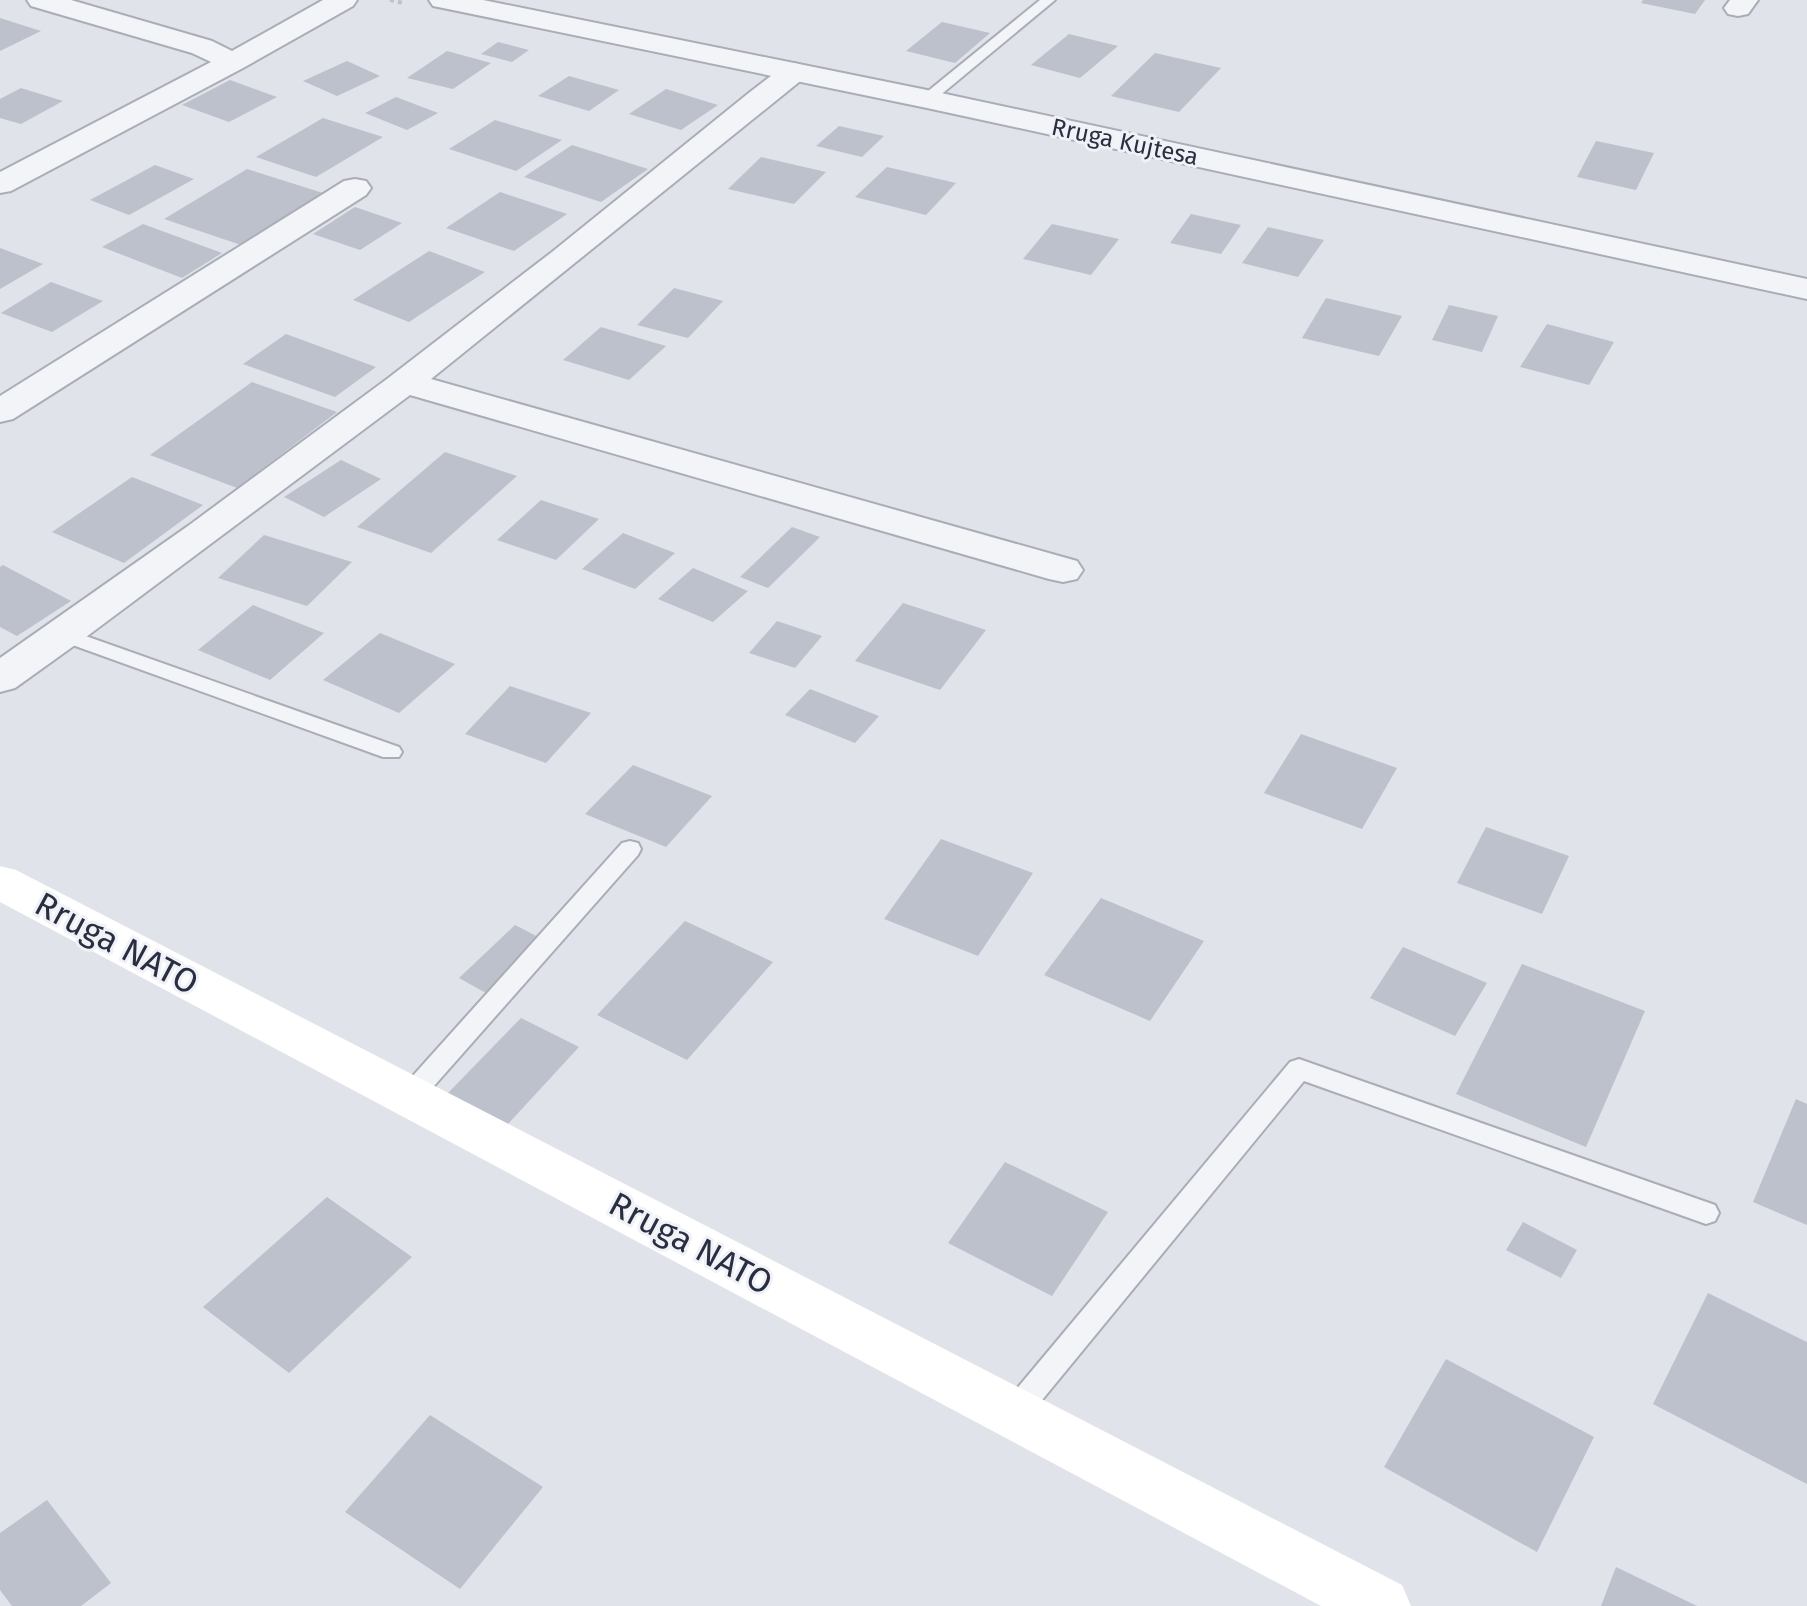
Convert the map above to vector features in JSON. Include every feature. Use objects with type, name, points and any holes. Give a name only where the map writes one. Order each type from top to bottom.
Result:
[{"type":"main road","name":"Rruga NATO","points":[[0,882],[1381,1606]]},
{"type":"street","points":[[41,0],[202,47],[233,62]]},
{"type":"street","points":[[0,184],[233,62],[343,0]]},
{"type":"street","name":"Rruga Kujtesa","points":[[443,0],[927,99],[1807,289]]},
{"type":"street","points":[[0,678],[404,382],[794,72]]},
{"type":"street","points":[[0,411],[355,188]]},
{"type":"street","points":[[404,382],[1063,570]]},
{"type":"lane","points":[[927,99],[1048,0]]},
{"type":"lane","points":[[63,634],[391,752]]},
{"type":"lane","points":[[410,1096],[630,849]]},
{"type":"lane","points":[[1014,1413],[1299,1069],[1706,1213]]},
{"type":"building","points":[[1643,0],[1705,0],[1695,14],[1641,3]]},
{"type":"building","points":[[0,18],[41,31],[0,51]]},
{"type":"building","points":[[942,22],[990,33],[955,63],[906,51]]},
{"type":"building","points":[[1069,34],[1118,46],[1080,78],[1031,65]]},
{"type":"building","points":[[498,42],[529,50],[512,62],[481,54]]},
{"type":"building","points":[[447,51],[491,63],[453,89],[407,78]]},
{"type":"building","points":[[1155,53],[1221,68],[1179,112],[1111,96]]},
{"type":"building","points":[[347,61],[380,76],[337,96],[303,81]]},
{"type":"building","points":[[569,76],[619,90],[589,111],[538,96]]},
{"type":"building","points":[[230,80],[277,97],[229,122],[182,105]]},
{"type":"building","points":[[21,88],[63,101],[21,124],[0,118],[0,99]]},
{"type":"building","points":[[666,89],[718,105],[681,130],[629,114]]},
{"type":"building","points":[[396,97],[438,113],[407,130],[365,113]]},
{"type":"building","points":[[323,118],[383,137],[316,177],[256,157]]},
{"type":"building","points":[[495,120],[562,140],[516,171],[449,149]]},
{"type":"building","points":[[839,126],[884,136],[862,157],[816,146]]},
{"type":"building","points":[[1596,141],[1654,153],[1636,190],[1577,177]]},
{"type":"building","points":[[572,145],[648,169],[601,202],[524,177]]},
{"type":"building","points":[[761,157],[826,172],[794,204],[728,189]]},
{"type":"building","points":[[155,165],[194,179],[129,215],[90,200]]},
{"type":"building","points":[[887,167],[956,183],[926,215],[855,197]]},
{"type":"building","points":[[247,169],[323,193],[241,245],[164,219]]},
{"type":"building","points":[[500,192],[567,214],[514,251],[446,228]]},
{"type":"building","points":[[355,207],[402,223],[360,250],[313,234]]},
{"type":"building","points":[[1191,214],[1241,225],[1221,254],[1170,243]]},
{"type":"building","points":[[143,224],[222,253],[182,278],[102,247]]},
{"type":"building","points":[[1052,224],[1119,239],[1091,275],[1023,259]]},
{"type":"building","points":[[1268,227],[1324,240],[1298,277],[1242,263]]},
{"type":"building","points":[[0,248],[43,264],[0,289]]},
{"type":"building","points":[[429,251],[485,272],[409,322],[353,300]]},
{"type":"building","points":[[51,282],[103,301],[52,332],[1,313]]},
{"type":"building","points":[[674,288],[723,301],[688,338],[637,325]]},
{"type":"building","points":[[1326,298],[1402,316],[1379,356],[1302,338]]},
{"type":"building","points":[[1449,305],[1498,316],[1482,352],[1432,340]]},
{"type":"building","points":[[1547,324],[1614,342],[1589,385],[1520,367]]},
{"type":"building","points":[[601,327],[666,346],[629,380],[563,360]]},
{"type":"building","points":[[286,334],[376,367],[335,397],[243,364]]},
{"type":"building","points":[[252,382],[337,412],[237,488],[150,455]]},
{"type":"building","points":[[445,452],[517,476],[431,553],[357,527]]},
{"type":"building","points":[[341,460],[381,479],[324,517],[284,497]]},
{"type":"building","points":[[132,477],[203,505],[124,563],[52,532]]},
{"type":"building","points":[[541,500],[599,519],[556,560],[497,540]]},
{"type":"building","points":[[792,527],[820,537],[768,588],[740,577]]},
{"type":"building","points":[[623,533],[675,553],[635,589],[582,569]]},
{"type":"building","points":[[264,535],[352,562],[307,606],[218,578]]},
{"type":"building","points":[[3,565],[71,601],[17,636],[0,627],[0,567]]},
{"type":"building","points":[[693,568],[748,591],[713,622],[658,599]]},
{"type":"building","points":[[903,603],[986,630],[940,690],[855,661]]},
{"type":"building","points":[[253,605],[324,633],[270,680],[198,650]]},
{"type":"building","points":[[777,621],[822,636],[795,668],[749,653]]},
{"type":"building","points":[[380,633],[455,664],[399,713],[323,680]]},
{"type":"building","points":[[510,686],[591,713],[546,763],[465,734]]},
{"type":"building","points":[[810,689],[879,716],[855,743],[785,715]]},
{"type":"building","points":[[1301,734],[1397,768],[1362,829],[1264,793]]},
{"type":"building","points":[[633,765],[712,796],[666,847],[585,814]]},
{"type":"building","points":[[1486,827],[1569,856],[1542,914],[1457,883]]},
{"type":"building","points":[[941,839],[1033,873],[978,956],[884,919]]},
{"type":"building","points":[[1101,898],[1204,941],[1150,1021],[1044,975]]},
{"type":"building","points":[[685,921],[773,962],[687,1060],[597,1015]]},
{"type":"building","points":[[515,925],[542,939],[486,993],[459,978]]},
{"type":"building","points":[[1403,947],[1487,983],[1455,1036],[1370,998]]},
{"type":"building","points":[[1522,964],[1645,1011],[1586,1147],[1456,1094]]},
{"type":"building","points":[[521,1018],[579,1047],[508,1124],[448,1093]]},
{"type":"building","points":[[1796,1099],[1807,1104],[1807,1225],[1753,1202]]},
{"type":"building","points":[[1005,1162],[1108,1212],[1052,1296],[948,1243]]},
{"type":"building","points":[[327,1197],[412,1257],[289,1373],[203,1307]]},
{"type":"building","points":[[1523,1222],[1577,1250],[1561,1278],[1506,1250]]},
{"type":"building","points":[[1708,1293],[1807,1342],[1807,1484],[1653,1404]]},
{"type":"building","points":[[1446,1359],[1594,1437],[1537,1552],[1384,1467]]},
{"type":"building","points":[[430,1415],[543,1487],[460,1589],[345,1512]]},
{"type":"building","points":[[47,1500],[111,1583],[81,1606],[12,1606],[0,1590],[0,1533]]},
{"type":"building","points":[[1616,1567],[1697,1606],[1601,1606]]}]
